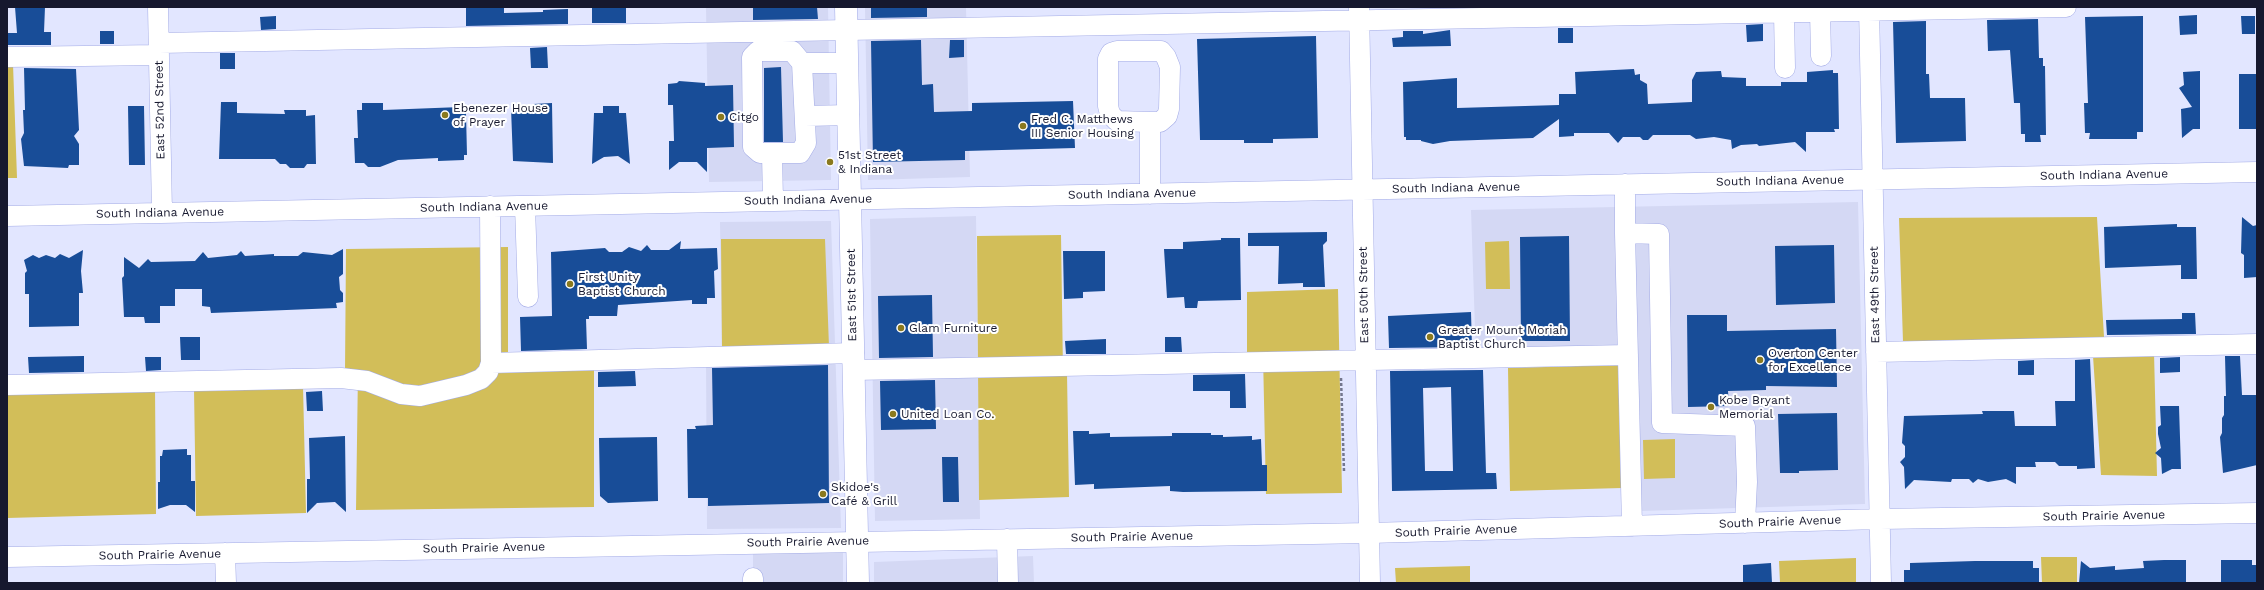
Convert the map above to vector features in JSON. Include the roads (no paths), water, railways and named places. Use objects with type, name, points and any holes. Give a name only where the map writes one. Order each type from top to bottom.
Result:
[{"type":"main road","name":"East 51st Street","points":[[846,7],[858,583]]},
{"type":"street","name":"East 52nd Street","points":[[158,7],[162,213]]},
{"type":"street","points":[[7,57],[159,49],[847,32],[1359,13],[1782,10],[1820,12],[1869,9],[2066,7]]},
{"type":"street","name":"East 49th Street","points":[[1869,9],[1881,583]]},
{"type":"street","points":[[1782,10],[1785,68]]},
{"type":"street","points":[[1820,12],[1821,56]]},
{"type":"street","name":"East 50th Street","points":[[1359,13],[1370,583]]},
{"type":"street","points":[[758,51],[792,51],[802,63],[805,116],[806,143],[800,153],[760,153],[753,147],[752,58],[758,51]]},
{"type":"street","points":[[802,63],[847,63]]},
{"type":"street","points":[[805,116],[848,115]]},
{"type":"street","points":[[1150,122],[1150,194]]},
{"type":"street","points":[[772,153],[772,201]]},
{"type":"street","name":"South Indiana Avenue","points":[[7,216],[2257,172]]},
{"type":"street","points":[[1625,184],[1632,526]]},
{"type":"street","points":[[7,385],[341,378],[367,382],[401,394],[420,396],[440,393],[481,379],[488,372],[491,363],[490,206]]},
{"type":"street","points":[[525,206],[528,297]]},
{"type":"street","points":[[1625,233],[1658,234],[1662,423],[1745,426],[1747,482],[1745,523]]},
{"type":"street","points":[[1876,352],[2257,344]]},
{"type":"street","points":[[491,363],[1365,361],[1628,355]]},
{"type":"street","name":"South Prairie Avenue","points":[[7,558],[858,541],[1369,533],[1880,519],[2257,513]]},
{"type":"street","points":[[1007,539],[1008,583]]},
{"type":"street","points":[[225,553],[226,583]]},
{"type":"place","name":"Ebenezer House of Prayer","points":[[445,115]]},
{"type":"place","name":"Citgo","points":[[721,117]]},
{"type":"place","name":"Fred C. Matthews III Senior Housing","points":[[1023,126]]},
{"type":"place","name":"51st Street & Indiana","points":[[830,162]]},
{"type":"place","name":"First Unity Baptist Church","points":[[570,284]]},
{"type":"place","name":"Glam Furniture","points":[[901,328]]},
{"type":"place","name":"Greater Mount Moriah Baptist Church","points":[[1430,337]]},
{"type":"place","name":"Overton Center for Excellence","points":[[1760,360]]},
{"type":"place","name":"Kobe Bryant Memorial","points":[[1711,407]]},
{"type":"place","name":"United Loan Co.","points":[[893,414]]},
{"type":"place","name":"Skidoe's Café & Grill","points":[[823,494]]}]
